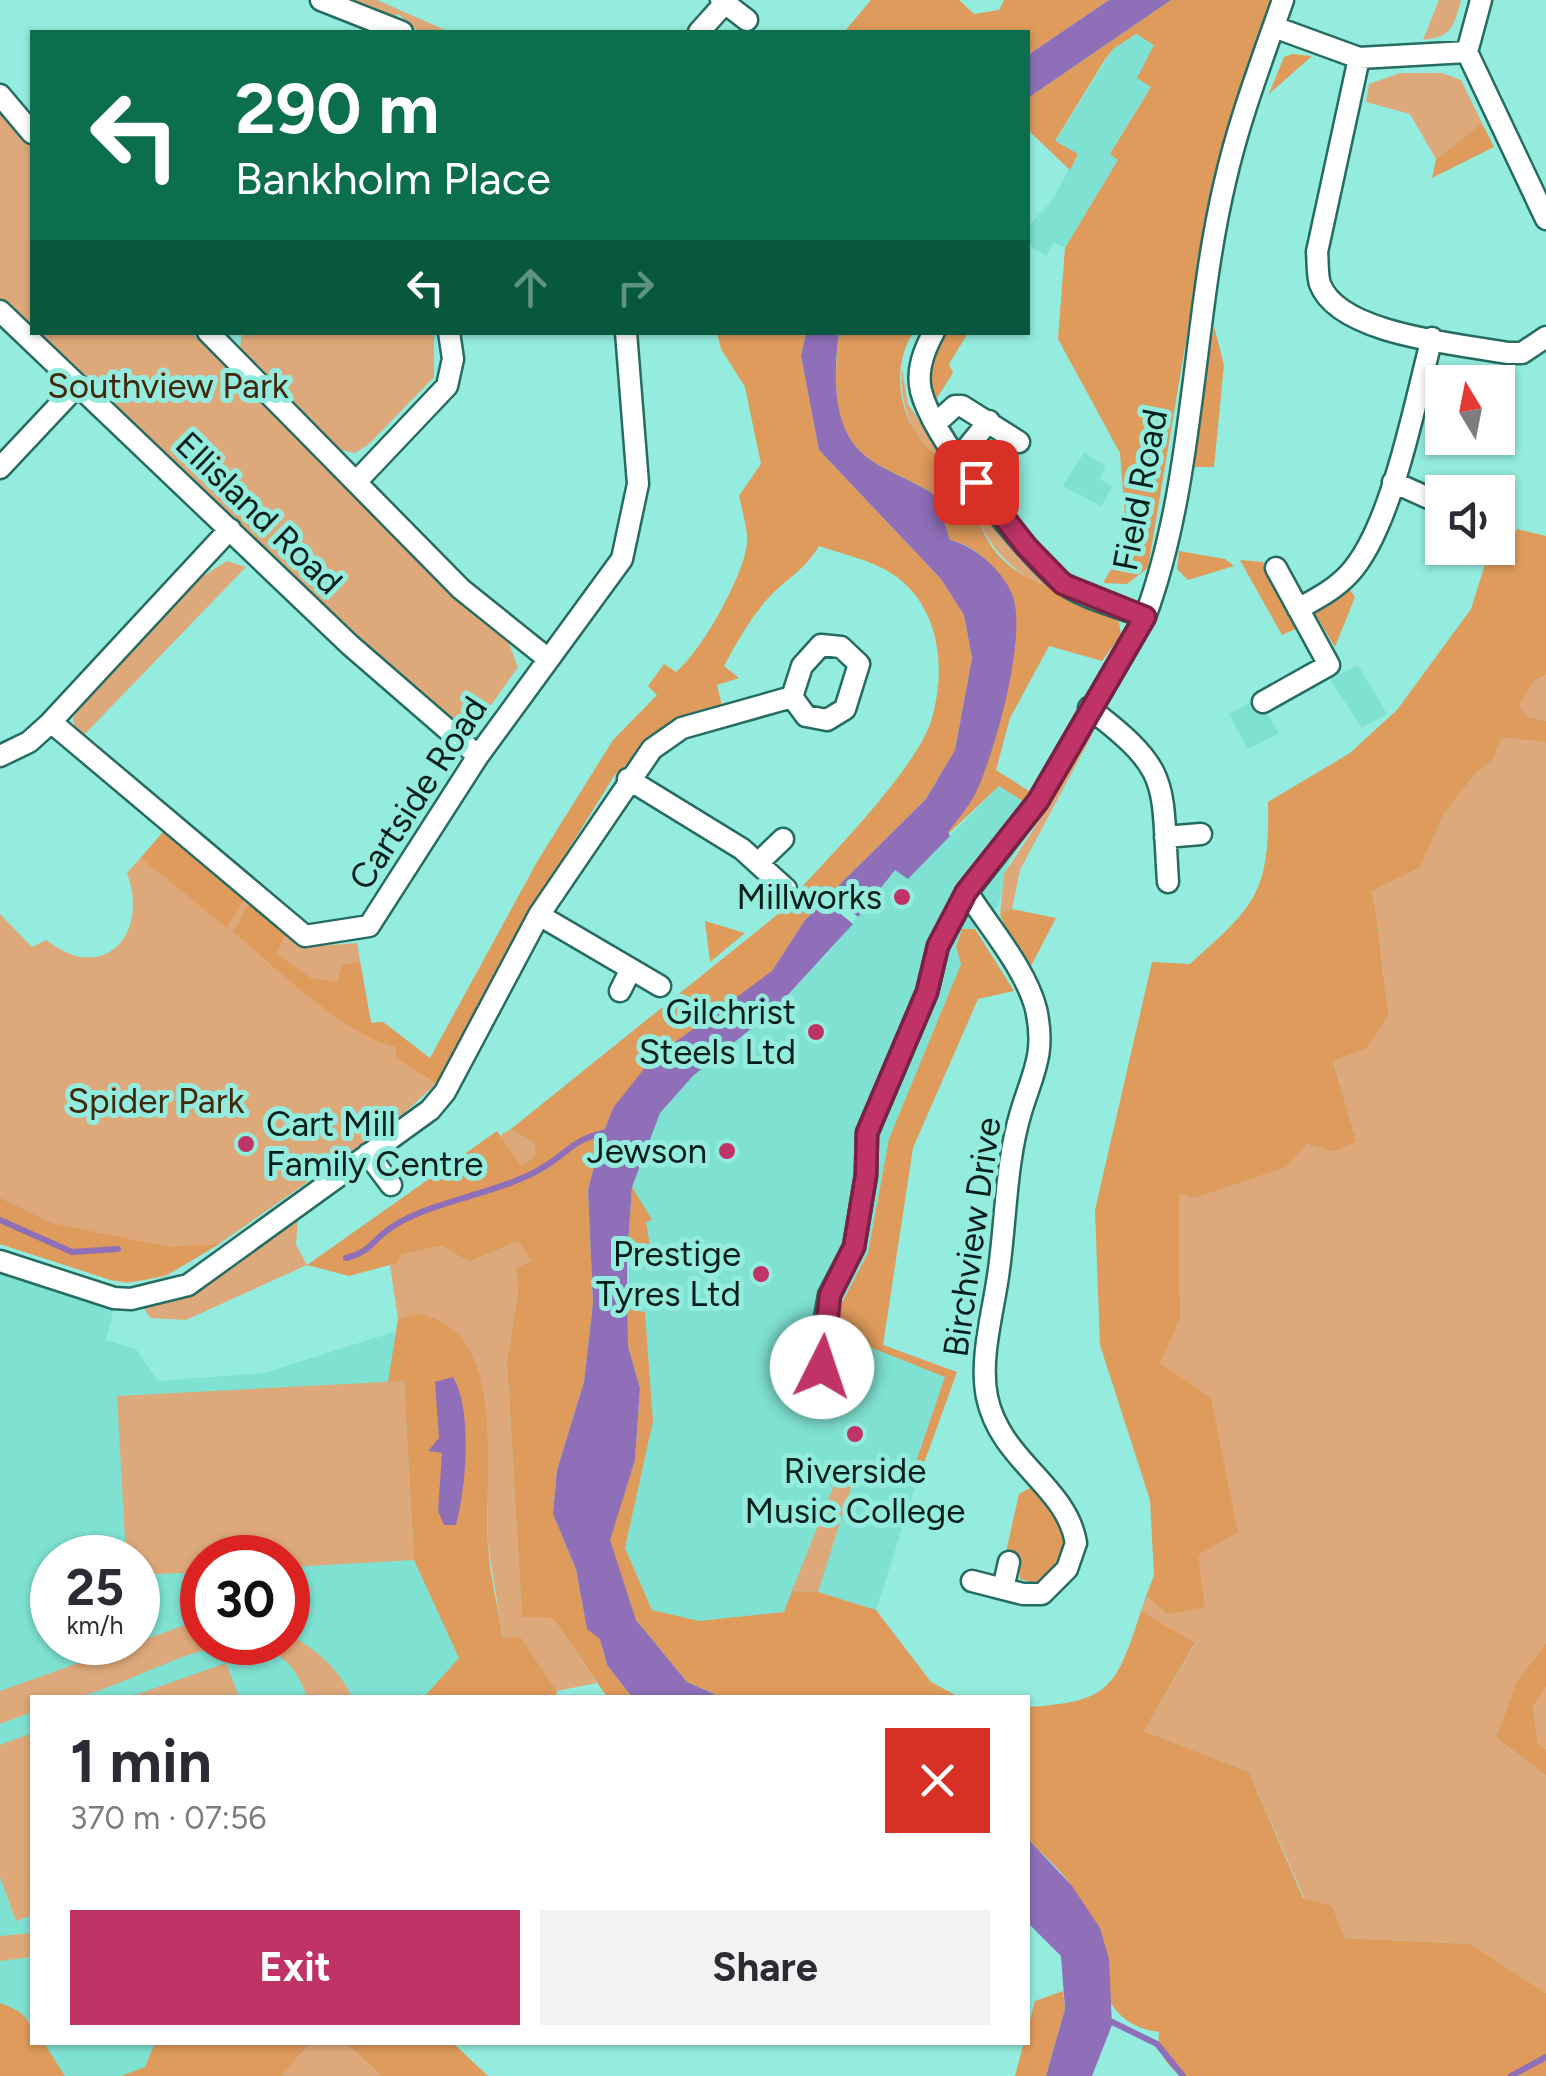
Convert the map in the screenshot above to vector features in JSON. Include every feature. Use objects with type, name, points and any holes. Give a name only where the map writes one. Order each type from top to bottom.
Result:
[{"type":"street","points":[[322,0],[397,30]]},
{"type":"street","name":"Field Road","points":[[826,1400],[821,1341],[830,1295],[854,1247],[866,1175],[867,1133],[927,992],[938,946],[966,892],[1038,801],[1145,617],[1160,569],[1224,184],[1284,0]]},
{"type":"street","points":[[1481,0],[1467,52],[1546,218]]},
{"type":"street","points":[[702,30],[723,2],[747,20]]},
{"type":"street","points":[[1274,26],[1359,58],[1467,52]]},
{"type":"street","points":[[1359,58],[1317,252],[1320,283],[1334,303],[1353,318],[1432,338],[1522,353],[1546,337]]},
{"type":"street","points":[[0,95],[30,131]]},
{"type":"street","name":"Ellisland Road","points":[[0,311],[350,646],[478,756]]},
{"type":"street","points":[[356,482],[447,386],[452,375],[449,335]]},
{"type":"street","name":"Cartside Road","points":[[51,722],[296,930],[314,937],[370,926],[478,756],[622,559],[631,529],[638,464],[626,335]]},
{"type":"street","points":[[933,335],[920,366],[920,389],[935,424],[958,459],[1027,547],[1063,584],[1145,617]]},
{"type":"street","points":[[218,336],[462,588],[547,658]]},
{"type":"street","points":[[1298,609],[1332,590],[1364,553],[1393,482],[1432,338]]},
{"type":"street","points":[[0,468],[77,386]]},
{"type":"street","points":[[935,424],[955,406],[988,421],[1019,442]]},
{"type":"street","points":[[958,459],[988,421]]},
{"type":"street","points":[[1393,482],[1425,496]]},
{"type":"street","points":[[0,756],[29,742],[51,722],[230,529]]},
{"type":"street","points":[[1263,702],[1329,665],[1276,568]]},
{"type":"street","points":[[0,1261],[114,1298],[158,1294],[188,1284],[430,1110],[445,1092],[540,915],[628,779],[652,750],[682,728],[792,697]]},
{"type":"street","points":[[1090,708],[1132,741],[1153,765],[1160,781],[1168,882]]},
{"type":"street","points":[[628,779],[758,862],[786,890]]},
{"type":"street","points":[[1165,837],[1202,834]]},
{"type":"street","points":[[758,862],[784,840]]},
{"type":"street","name":"Birchview Drive","points":[[966,892],[1021,977],[1035,1006],[1040,1042],[1038,1074],[1021,1112],[984,1376],[987,1397],[1013,1455],[1062,1506],[1076,1543],[1067,1568],[1042,1594],[972,1581]]},
{"type":"street","points":[[540,915],[660,986]]},
{"type":"street","points":[[620,990],[631,969]]},
{"type":"street","points":[[368,1154],[391,1185]]},
{"type":"street","points":[[1004,1589],[1009,1562]]},
{"type":"shaded area","points":[[871,0],[959,0],[974,14],[999,10],[1004,0],[1109,0],[1030,54],[1030,30],[846,30]]},
{"type":"shaded area","points":[[1109,0],[1171,0],[1030,97],[1030,54]]},
{"type":"shaded area","points":[[1171,0],[1274,0],[1213,179],[1148,568],[1127,584],[1103,583],[1127,542],[1120,453],[1058,339],[1065,248],[1118,160],[1110,154],[1151,87],[1137,78],[1154,45],[1136,34],[1113,49],[1104,61],[1055,141],[1078,154],[1070,170],[1030,132],[1030,97]]},
{"type":"shaded area","points":[[1136,34],[1155,45],[1151,86],[1110,154],[1119,160],[1065,248],[1054,242],[1046,256],[1030,245],[1030,224],[1051,202],[1077,155],[1055,142],[1113,49]]},
{"type":"shaded area","points":[[1312,56],[1269,94],[1284,57]]},
{"type":"shaded area","points":[[1482,123],[1494,147],[1432,178],[1436,159]]},
{"type":"shaded area","points":[[1214,326],[1224,365],[1214,467],[1191,467]]},
{"type":"shaded area","points":[[718,335],[806,335],[801,356],[819,450],[941,579],[964,615],[972,658],[955,750],[926,799],[830,894],[801,888],[875,806],[911,759],[932,718],[939,678],[929,619],[907,586],[875,564],[819,546],[804,566],[766,600],[740,637],[724,666],[739,678],[717,685],[722,706],[653,739],[614,776],[534,905],[436,1084],[396,1058],[396,1047],[376,1041],[333,1015],[233,932],[249,903],[285,934],[277,954],[311,978],[337,983],[342,965],[360,962],[371,1023],[383,1022],[430,1058],[537,862],[613,740],[657,695],[648,686],[664,664],[676,672],[697,648],[738,574],[747,538],[739,496],[761,464],[745,387],[721,349]]},
{"type":"shaded area","points":[[806,335],[839,335],[837,396],[851,440],[878,465],[936,496],[950,540],[970,548],[998,571],[1014,600],[1016,619],[1007,695],[975,794],[948,832],[950,836],[908,879],[895,870],[858,917],[830,894],[926,799],[955,750],[972,658],[964,615],[941,579],[819,450],[801,356]]},
{"type":"shaded area","points":[[839,335],[912,335],[901,369],[904,407],[921,440],[949,465],[944,476],[976,504],[984,532],[997,553],[1034,581],[1099,609],[1119,622],[1121,635],[1102,661],[1049,646],[1010,718],[996,770],[1032,793],[1026,803],[999,786],[948,834],[1015,604],[990,564],[972,549],[950,540],[936,496],[878,465],[851,440],[839,412]]},
{"type":"shaded area","points":[[942,335],[967,335],[949,364],[953,373],[935,401],[927,374]]},
{"type":"shaded area","points":[[984,447],[1008,467],[998,482],[973,457]]},
{"type":"shaded area","points":[[1084,453],[1106,466],[1099,478],[1112,487],[1101,506],[1063,486]]},
{"type":"shaded area","points":[[1517,529],[1546,536],[1546,675],[1535,680],[1519,706],[1528,717],[1546,721],[1546,742],[1502,737],[1493,759],[1474,775],[1444,814],[1420,868],[1371,891],[1389,1013],[1367,1048],[1333,1061],[1357,1142],[1334,1152],[1307,1144],[1286,1167],[1195,1198],[1179,1193],[1180,1319],[1160,1363],[1211,1398],[1238,1532],[1198,1555],[1205,1607],[1167,1614],[1146,1596],[1154,1576],[1150,1500],[1100,1345],[1095,1210],[1152,962],[1190,964],[1244,911],[1254,895],[1266,858],[1268,802],[1350,753],[1397,710],[1471,609],[1485,565],[1515,565]]},
{"type":"shaded area","points":[[1179,551],[1225,559],[1234,566],[1188,580],[1177,569]]},
{"type":"shaded area","points":[[1240,560],[1263,562],[1298,628],[1282,635]]},
{"type":"shaded area","points":[[1350,590],[1355,597],[1335,647],[1315,614]]},
{"type":"shaded area","points":[[1358,665],[1387,714],[1362,728],[1330,679]]},
{"type":"shaded area","points":[[1258,698],[1279,733],[1248,749],[1229,714]]},
{"type":"shaded area","points":[[999,786],[1026,803],[1038,820],[1009,862],[998,906],[975,929],[961,930],[956,947],[961,964],[889,1139],[868,1253],[834,1318],[845,1337],[945,1377],[908,1485],[915,1488],[876,1610],[818,1592],[792,1591],[784,1612],[699,1621],[652,1610],[625,1548],[653,1421],[645,1312],[628,1309],[632,1187],[647,1141],[660,1113],[693,1077],[774,1010],[831,950],[896,869],[909,878]]},
{"type":"shaded area","points":[[164,831],[244,899],[227,928],[141,858]]},
{"type":"shaded area","points":[[803,894],[825,901],[805,920],[772,971],[613,1108],[588,1190],[593,1303],[584,1382],[557,1470],[553,1514],[576,1569],[587,1628],[600,1639],[607,1665],[630,1695],[606,1695],[553,1618],[522,1617],[507,1361],[518,1292],[516,1268],[531,1261],[518,1241],[469,1262],[442,1246],[401,1254],[397,1263],[349,1276],[307,1265],[497,1131],[521,1166],[535,1156],[534,1143],[511,1129]]},
{"type":"shaded area","points":[[825,901],[853,924],[774,1010],[693,1076],[660,1113],[632,1187],[627,1258],[628,1346],[640,1388],[635,1460],[610,1540],[636,1620],[687,1682],[716,1695],[630,1695],[607,1665],[600,1639],[587,1629],[576,1569],[553,1514],[557,1470],[584,1382],[593,1303],[588,1190],[613,1108],[651,1060],[772,971],[805,920]]},
{"type":"shaded area","points":[[1012,909],[1056,918],[1030,968],[1011,944],[1000,914]]},
{"type":"shaded area","points":[[705,921],[745,933],[710,962]]},
{"type":"shaded area","points":[[962,929],[975,929],[1014,991],[978,999],[913,1148],[883,1345],[957,1372],[915,1488],[908,1485],[945,1377],[845,1337],[834,1318],[868,1253],[889,1139],[961,964],[956,947]]},
{"type":"shaded area","points":[[632,1187],[652,1220],[646,1222],[652,1258],[627,1258]]},
{"type":"shaded area","points":[[0,1198],[51,1223],[168,1247],[219,1244],[154,1277],[111,1280],[0,1244]]},
{"type":"shaded area","points":[[0,1270],[114,1308],[106,1340],[136,1349],[158,1381],[265,1373],[406,1328],[482,1695],[30,1695],[30,2045],[218,2045],[197,2076],[0,2076]]},
{"type":"shaded area","points":[[628,1309],[645,1312],[653,1421],[625,1548],[652,1610],[699,1621],[784,1612],[792,1591],[818,1592],[876,1610],[931,1682],[955,1695],[716,1695],[687,1682],[636,1620],[609,1540],[635,1460],[640,1388],[628,1346]]},
{"type":"shaded area","points":[[417,1314],[447,1325],[467,1347],[480,1376],[488,1446],[488,1546],[503,1638],[520,1636],[556,1695],[426,1695],[459,1658],[414,1560],[404,1381],[388,1382],[398,1319]]},
{"type":"shaded area","points":[[453,1377],[463,1409],[465,1471],[456,1525],[444,1525],[438,1511],[442,1453],[428,1451],[439,1438],[435,1382]]},
{"type":"shaded area","points":[[1032,1487],[1059,1525],[1064,1546],[1052,1570],[1038,1584],[1020,1579],[1019,1560],[1006,1552],[1019,1494]]},
{"type":"shaded area","points":[[1141,1611],[1195,1643],[1144,1731],[1249,1772],[1303,1898],[1332,1906],[1344,1938],[1471,1944],[1546,1993],[1546,2076],[1183,2076],[1172,2068],[1159,2046],[1159,2032],[1135,2025],[1118,2012],[1106,1994],[1081,1904],[1066,1878],[1030,1841],[1030,1707],[1093,1695],[1106,1686],[1124,1658]]},
{"type":"shaded area","points":[[1546,1643],[1546,1687],[1533,1706],[1538,1743],[1546,1749],[1546,1776],[1496,1737],[1517,1681]]},
{"type":"shaded area","points":[[1030,1841],[1072,1886],[1100,1928],[1109,1959],[1112,2025],[1092,2076],[1046,2076],[1065,2009],[1061,1956],[1030,1925]]},
{"type":"shaded area","points":[[1063,1991],[1065,2009],[1046,2076],[1015,2076],[1023,2045],[1030,2045],[1035,2001]]},
{"type":"shaded area","points":[[0,2003],[25,2016],[30,2027],[30,2045],[45,2045],[65,2076],[0,2076]]},
{"type":"shaded area","points":[[154,2045],[307,2045],[282,2076],[121,2076],[145,2067]]},
{"type":"shaded area","points":[[348,2045],[455,2045],[488,2076],[382,2076]]},
{"type":"green space","points":[[377,0],[445,30],[417,30],[398,14],[385,21],[352,3]]},
{"type":"green space","points":[[1439,0],[1461,0],[1456,17],[1446,33],[1423,40]]},
{"type":"green space","points":[[1400,73],[1442,73],[1461,80],[1482,123],[1436,159],[1410,114],[1366,102],[1369,84]]},
{"type":"green space","name":"Southview Park","points":[[0,110],[30,146],[30,329],[0,300]]},
{"type":"green space","name":"Southview Park","points":[[36,335],[194,335],[436,580],[507,638],[518,667],[480,721],[468,724],[446,716],[357,640]]},
{"type":"green space","name":"Southview Park","points":[[242,335],[434,335],[434,377],[369,444],[355,453],[341,450],[240,347]]},
{"type":"green space","points":[[902,369],[908,404],[926,431],[1060,596],[1006,560],[986,535],[976,505],[946,481],[933,464],[905,407]]},
{"type":"green space","points":[[227,561],[246,567],[83,736],[75,730],[73,718],[82,702],[200,578]]},
{"type":"green space","points":[[1546,675],[1546,721],[1528,717],[1519,706],[1535,680]]},
{"type":"green space","points":[[1086,735],[1092,735],[1020,870],[1012,909],[1000,914],[1004,874],[1048,807]]},
{"type":"green space","points":[[1502,736],[1546,742],[1546,1643],[1517,1681],[1496,1737],[1546,1776],[1546,1993],[1471,1944],[1344,1938],[1304,1898],[1249,1772],[1144,1731],[1195,1644],[1141,1611],[1146,1596],[1167,1614],[1159,1363],[1180,1319],[1179,1192],[1195,1198],[1285,1167],[1307,1144],[1334,1152],[1357,1142],[1333,1060],[1389,1013],[1370,891],[1420,868],[1444,814],[1474,775],[1493,759]]},
{"type":"green space","name":"Spider Park","points":[[164,831],[294,941],[317,946],[357,943],[371,1023],[383,1022],[429,1059],[423,1076],[436,1084],[399,1118],[219,1244],[166,1276],[127,1283],[0,1244],[0,914],[32,947],[46,940],[67,953],[103,955],[127,934],[132,896],[127,873]]},
{"type":"green space","points":[[511,1129],[534,1143],[535,1156],[520,1167],[501,1143],[502,1134]]},
{"type":"green space","points":[[298,1218],[296,1245],[307,1265],[186,1320],[150,1318],[142,1305],[187,1296]]},
{"type":"green space","points":[[518,1241],[532,1261],[516,1268],[518,1292],[507,1361],[522,1616],[553,1618],[597,1683],[557,1691],[520,1636],[503,1638],[488,1545],[487,1493],[417,1315],[398,1319],[390,1266],[400,1254],[442,1246],[469,1262]]},
{"type":"green space","points":[[404,1381],[414,1560],[310,1566],[310,1535],[180,1535],[180,1573],[160,1574],[160,1535],[125,1535],[117,1396]]},
{"type":"green space","points":[[844,1460],[857,1469],[818,1592],[792,1591]]},
{"type":"green space","points":[[180,1627],[180,1658],[82,1695],[30,1695],[30,1713],[0,1724],[0,1691],[73,1665],[160,1665],[160,1634]]},
{"type":"green space","points":[[310,1649],[326,1661],[351,1695],[306,1695],[290,1665],[310,1665]]},
{"type":"green space","points":[[227,1665],[238,1695],[136,1695]]},
{"type":"green space","points":[[1546,1687],[1546,1749],[1538,1743],[1533,1706]]},
{"type":"green space","points":[[30,1734],[30,1916],[16,1921],[0,1877],[0,1745]]},
{"type":"green space","points":[[30,1933],[30,1957],[0,1961],[0,1936]]},
{"type":"green space","points":[[307,2045],[348,2045],[382,2076],[282,2076]]},
{"type":"waterway","points":[[346,1258],[364,1251],[400,1222],[532,1174],[582,1140],[610,1131]]},
{"type":"waterway","points":[[0,1220],[72,1252],[118,1249]]},
{"type":"waterway","points":[[1106,2019],[1157,2044],[1183,2076]]},
{"type":"waterway","points":[[1511,2076],[1546,2057]]},
{"type":"place","name":"Millworks","points":[[902,897]]},
{"type":"place","name":"Gilchrist Steels Ltd","points":[[816,1032]]},
{"type":"place","name":"Cart Mill Family Centre","points":[[246,1144]]},
{"type":"place","name":"Jewson","points":[[727,1151]]},
{"type":"place","name":"Prestige Tyres Ltd","points":[[761,1274]]},
{"type":"place","name":"Riverside Music College","points":[[855,1434]]},
{"type":"route","points":[[822,1367],[821,1341],[830,1295],[854,1247],[866,1175],[867,1133],[927,992],[946,926],[966,892],[1038,801],[1145,617],[1063,584],[1027,547],[976,482]]}]
